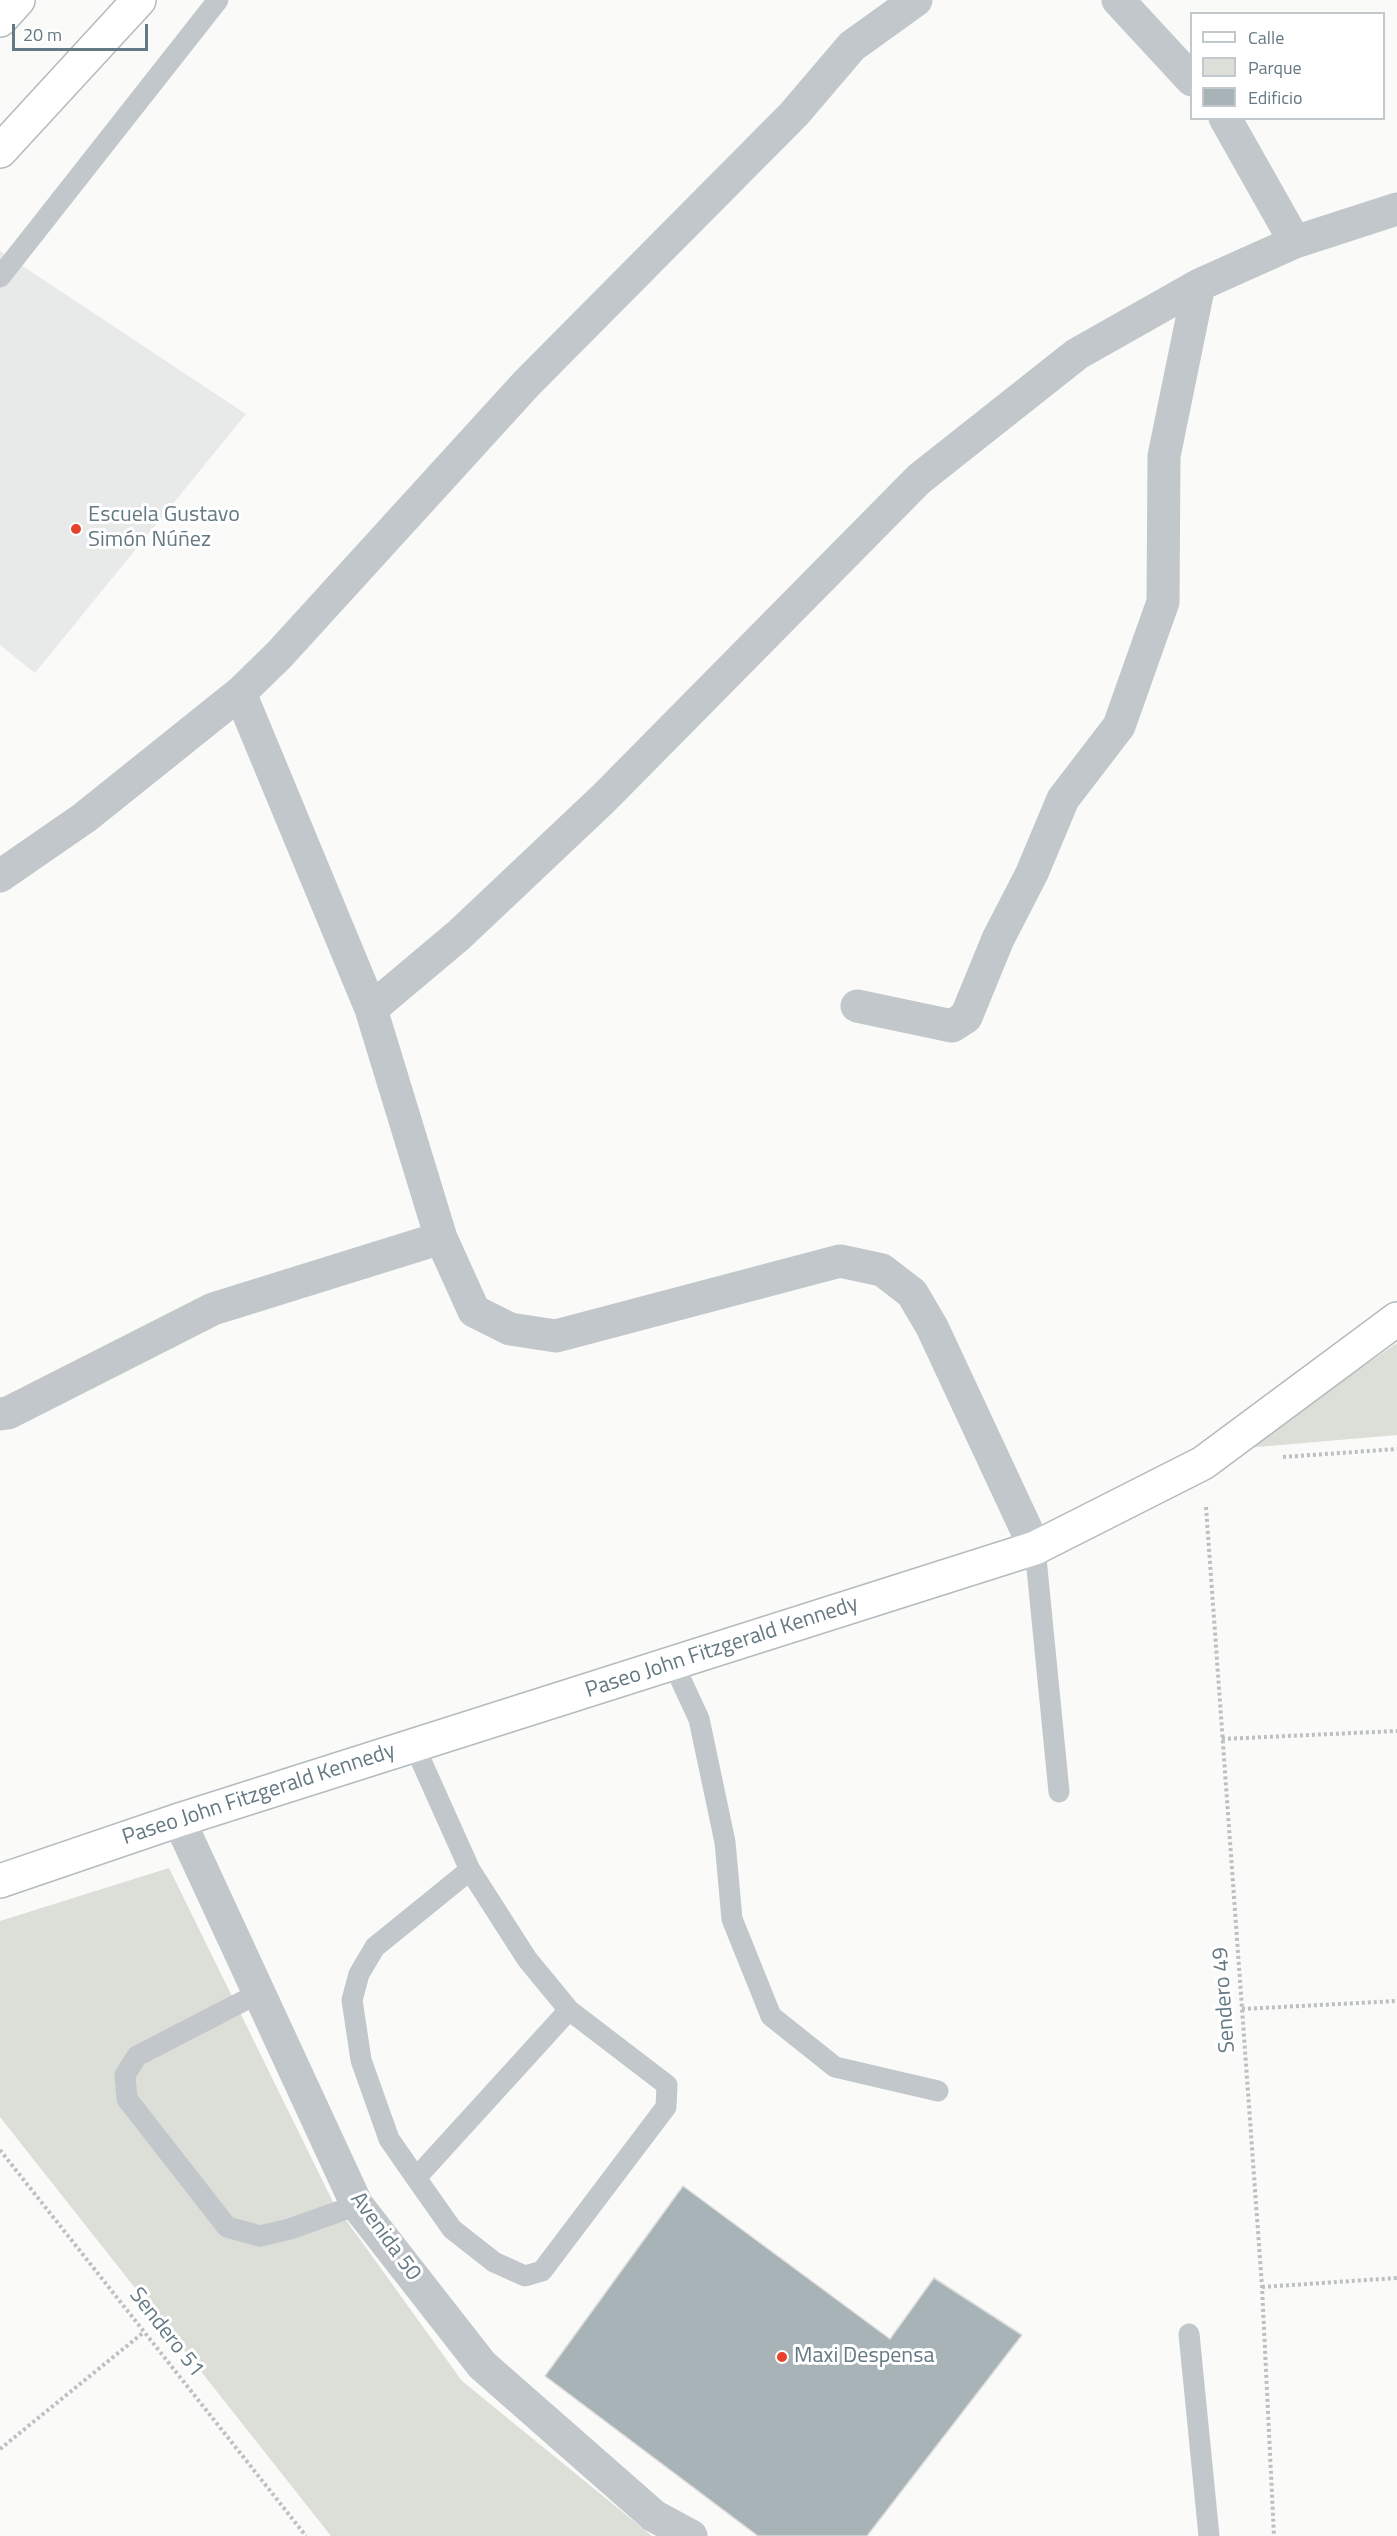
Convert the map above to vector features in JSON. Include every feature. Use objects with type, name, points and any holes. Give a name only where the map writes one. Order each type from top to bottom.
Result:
[{"type":"main road","points":[[0,20],[18,0]]},
{"type":"main road","points":[[0,151],[139,0]]},
{"type":"main road","name":"Paseo John Fitzgerald Kennedy","points":[[0,1881],[179,1820],[1035,1548],[1203,1463],[1397,1319]]},
{"type":"street","points":[[0,876],[84,818],[240,693],[279,655],[527,383],[794,114],[852,46],[916,0]]},
{"type":"street","points":[[1119,0],[1190,79]]},
{"type":"street","points":[[1226,120],[1296,242]]},
{"type":"street","points":[[371,1009],[459,935],[604,798],[919,479],[1077,354],[1199,285],[1296,242],[1397,209]]},
{"type":"street","points":[[858,1006],[952,1026],[966,1017],[998,939],[1032,873],[1063,799],[1119,726],[1163,602],[1164,456],[1199,285]]},
{"type":"street","points":[[240,693],[371,1009],[441,1238],[474,1311],[510,1329],[556,1336],[840,1261],[882,1270],[912,1293],[932,1328],[1035,1548]]},
{"type":"street","points":[[0,1414],[18,1408],[213,1309],[441,1238]]},
{"type":"street","name":"Avenida 50","points":[[179,1820],[357,2205],[482,2365],[654,2516],[691,2536]]},
{"type":"lane","points":[[0,277],[218,0]]},
{"type":"lane","points":[[1035,1548],[1059,1792]]},
{"type":"lane","points":[[673,1663],[699,1719],[725,1842],[732,1919],[771,2016],[835,2067],[938,2091]]},
{"type":"lane","points":[[414,1745],[470,1870],[527,1959],[568,2010],[667,2085],[666,2107],[542,2271],[525,2276],[494,2262],[452,2229],[389,2139],[361,2060],[352,2000],[358,1974],[375,1947],[470,1870]]},
{"type":"lane","points":[[259,1994],[137,2056],[125,2075],[127,2099],[227,2227],[260,2236],[290,2229],[357,2205]]},
{"type":"lane","points":[[416,2178],[568,2010]]},
{"type":"lane","points":[[1189,2334],[1209,2536]]},
{"type":"path","points":[[1271,1458],[1397,1449]]},
{"type":"path","name":"Sendero 49","points":[[1203,1463],[1262,2287],[1274,2536]]},
{"type":"path","points":[[1222,1739],[1397,1731]]},
{"type":"path","points":[[1242,2009],[1397,2001]]},
{"type":"path","name":"Sendero 51","points":[[0,2150],[306,2536]]},
{"type":"path","points":[[1262,2287],[1397,2278]]},
{"type":"path","points":[[0,2449],[144,2332]]},
{"type":"shaded area","name":"Escuela Gustavo Simón Núñez","points":[[0,251],[246,414],[35,673],[0,645]]},
{"type":"green space","points":[[1397,1343],[1397,1435],[1246,1448]]},
{"type":"green space","points":[[169,1868],[333,2202],[462,2381],[652,2536],[331,2536],[0,2117],[0,1921]]},
{"type":"building","name":"Maxi Despensa","points":[[683,2186],[890,2339],[934,2278],[1022,2335],[867,2536],[758,2536],[545,2376]]},
{"type":"place","name":"Escuela Gustavo Simón Núñez","points":[[76,529]]},
{"type":"place","name":"Maxi Despensa","points":[[782,2357]]}]
